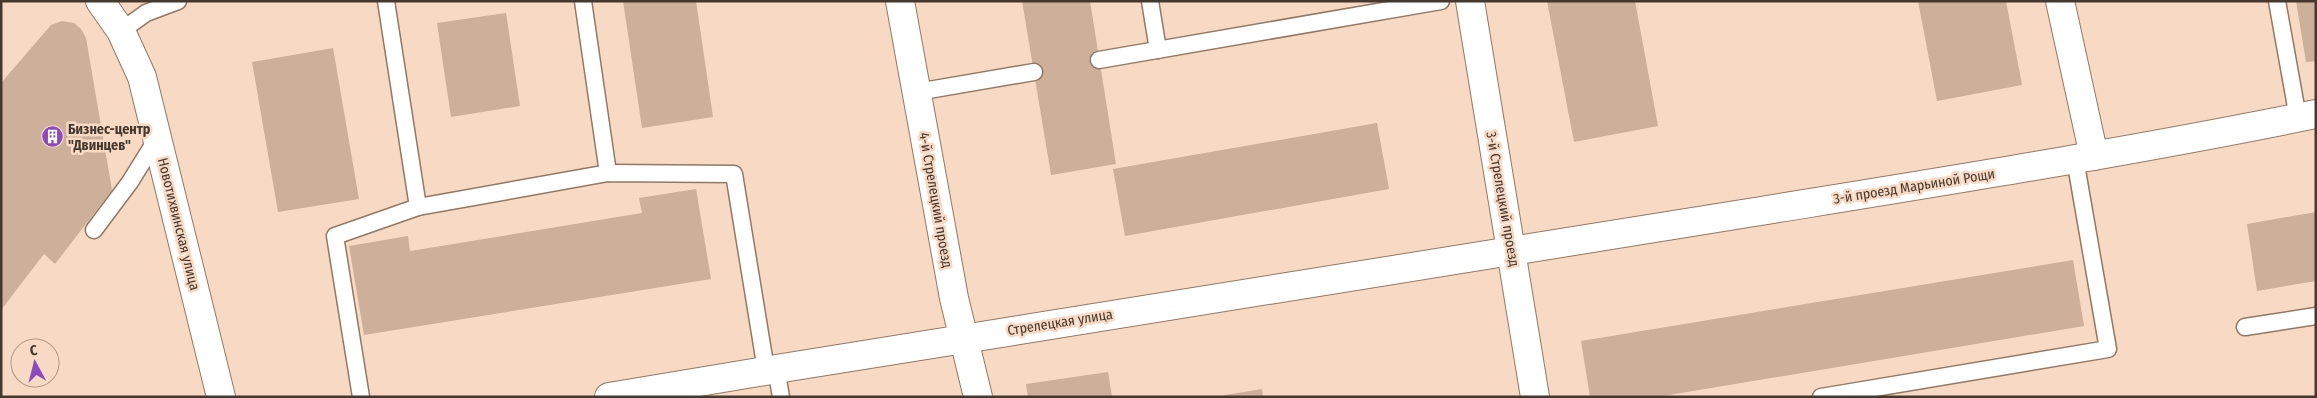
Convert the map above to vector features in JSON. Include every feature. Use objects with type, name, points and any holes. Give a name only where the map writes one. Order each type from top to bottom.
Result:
[{"type":"street","name":"Новотихвинская улица","points":[[100,1],[121,31],[142,77],[221,397]]},
{"type":"street","name":"4-й Стрелецкий проезд","points":[[900,1],[954,298],[965,337],[978,397]]},
{"type":"street","name":"3-й Стрелецкий проезд","points":[[1470,1],[1535,397]]},
{"type":"street","points":[[2060,1],[2085,158]]},
{"type":"street","name":"3-й проезд Марьиной Рощи","points":[[1512,252],[2085,158],[2307,116]]},
{"type":"street","name":"Стрелецкая улица","points":[[609,397],[965,337],[1512,252]]},
{"type":"lane","points":[[121,31],[146,13],[178,1]]},
{"type":"lane","points":[[386,1],[418,207]]},
{"type":"lane","points":[[583,1],[608,172]]},
{"type":"lane","points":[[1150,1],[1158,50]]},
{"type":"lane","points":[[1099,60],[1441,1]]},
{"type":"lane","points":[[2277,1],[2307,116]]},
{"type":"lane","points":[[917,92],[1034,72]]},
{"type":"lane","points":[[94,230],[130,182],[158,137]]},
{"type":"lane","points":[[1821,397],[2108,349],[2085,158]]},
{"type":"lane","points":[[361,397],[335,236],[418,207],[608,172],[734,174],[771,369],[781,397]]},
{"type":"lane","points":[[2245,328],[2316,316]]},
{"type":"building","points":[[623,1],[696,1],[713,117],[642,128]]},
{"type":"building","points":[[1022,1],[1090,1],[1116,164],[1051,175]]},
{"type":"building","points":[[1547,1],[1635,1],[1658,126],[1574,142]]},
{"type":"building","points":[[1918,1],[2006,1],[2022,85],[1937,101]]},
{"type":"building","points":[[2296,1],[2316,1],[2316,61],[2306,62]]},
{"type":"building","points":[[506,13],[520,106],[451,117],[437,23]]},
{"type":"building","name":"Бизнес-центр \"Двинцев\"","points":[[62,21],[74,23],[81,29],[86,38],[112,190],[55,264],[44,254],[1,310],[1,83],[51,25]]},
{"type":"building","points":[[333,48],[359,199],[278,212],[252,62]]},
{"type":"building","points":[[1377,123],[1389,189],[1125,236],[1113,169]]},
{"type":"building","points":[[696,189],[711,279],[364,335],[349,246],[408,236],[410,251],[429,248],[642,213],[639,198]]},
{"type":"building","points":[[2316,212],[2316,281],[2257,291],[2247,224]]},
{"type":"building","points":[[2073,260],[2084,326],[1657,397],[1590,397],[1581,341]]},
{"type":"building","points":[[1108,372],[1112,397],[1028,397],[1026,384]]},
{"type":"building","points":[[1262,389],[1263,397],[1225,397],[1225,395]]},
{"type":"place","name":"Бизнес-центр \"Двинцев\"","points":[[52,137]]}]
